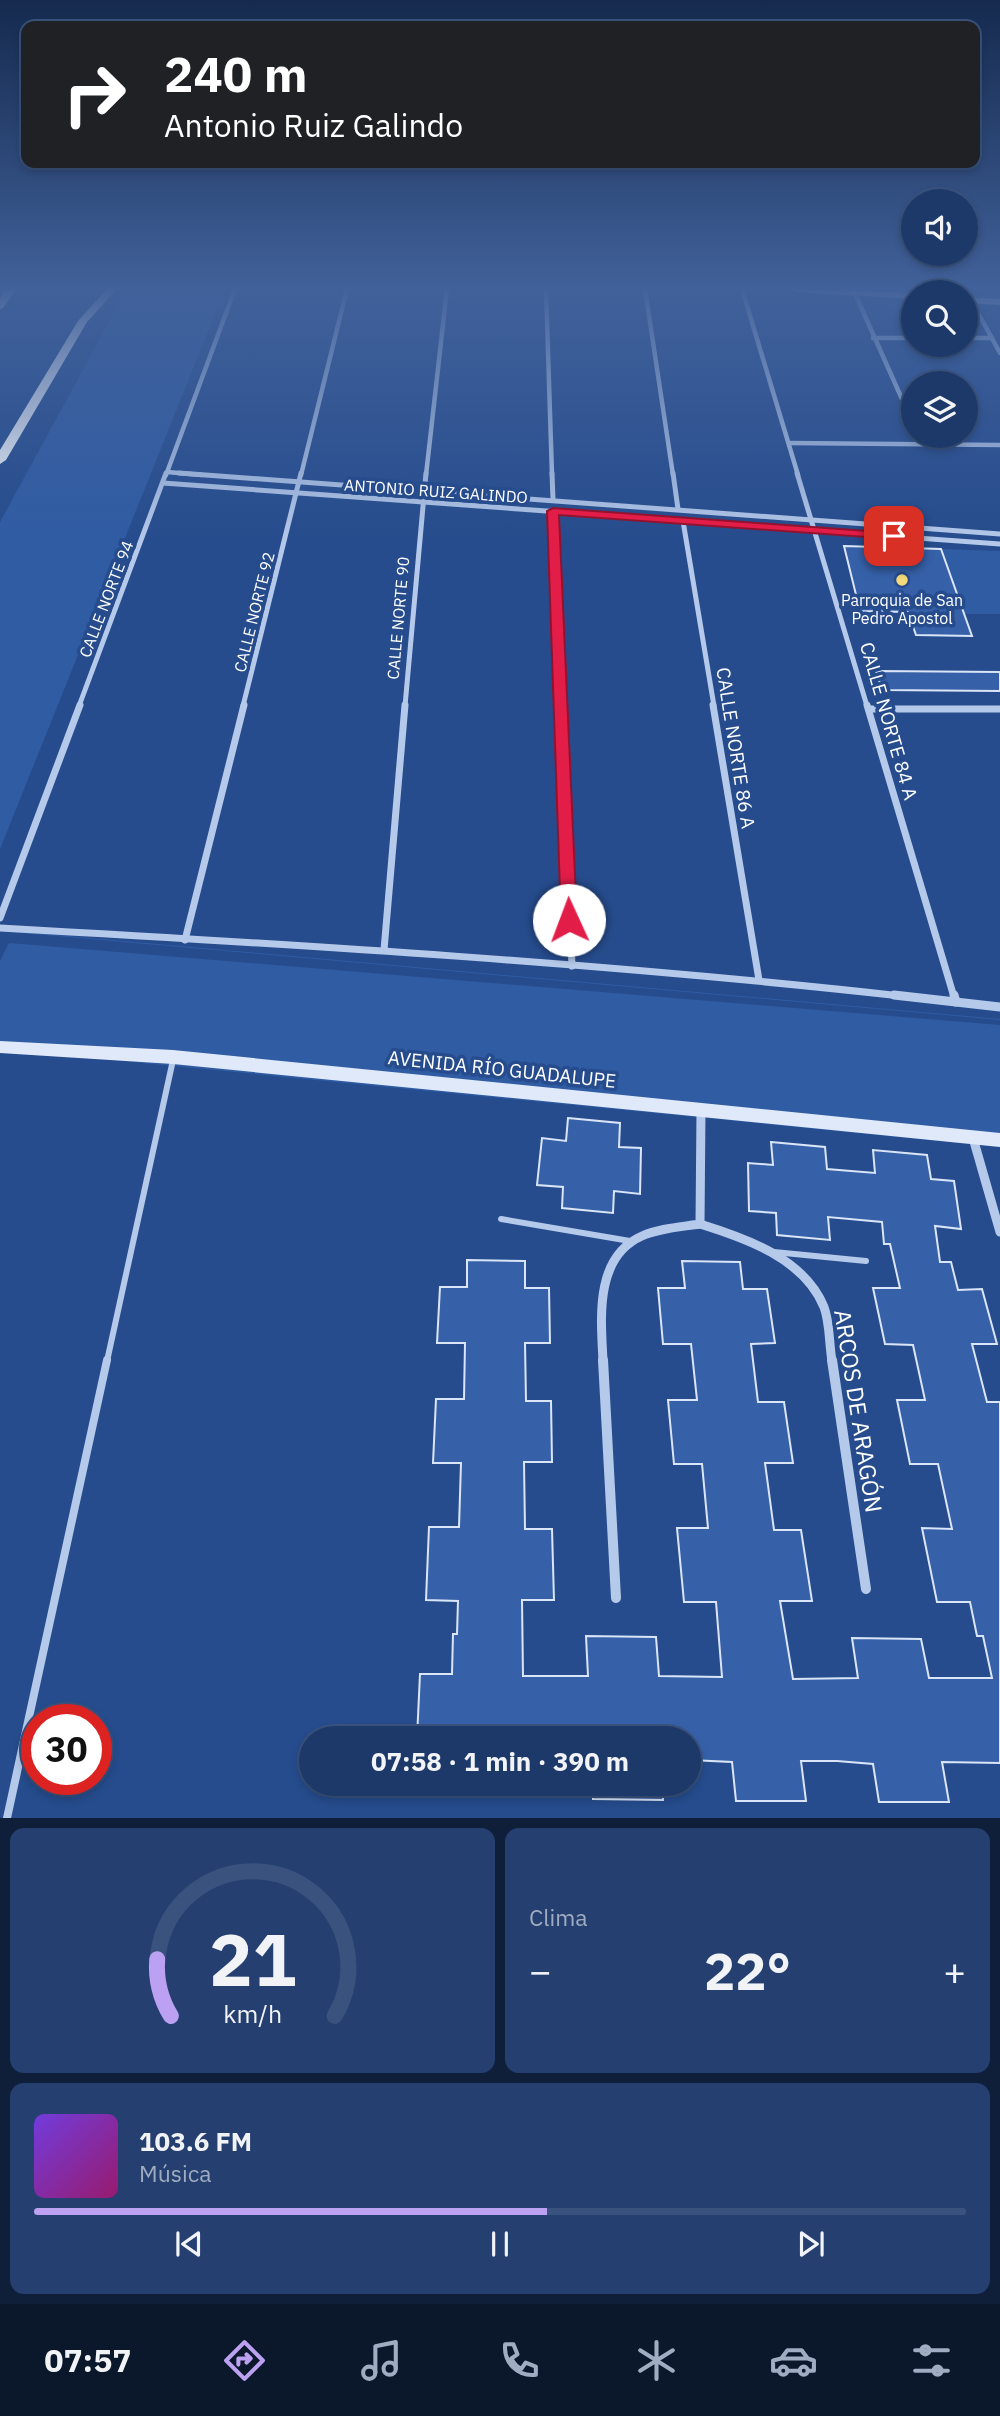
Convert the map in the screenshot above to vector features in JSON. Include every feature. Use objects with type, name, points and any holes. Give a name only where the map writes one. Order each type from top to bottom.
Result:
[{"type":"main road","points":[[0,460],[51,374]]},
{"type":"street","name":"CALLE NORTE 94","points":[[0,918],[203,374]]},
{"type":"street","name":"CALLE NORTE 92","points":[[185,940],[327,374]]},
{"type":"street","name":"CALLE NORTE 90","points":[[384,950],[438,374]]},
{"type":"street","points":[[549,374],[553,500]]},
{"type":"street","points":[[658,374],[678,509]]},
{"type":"street","name":"CALLE NORTE 84 A","points":[[768,374],[956,1002]]},
{"type":"street","points":[[890,374],[901,398]]},
{"type":"street","points":[[789,443],[901,445]]},
{"type":"street","points":[[978,445],[1000,445]]},
{"type":"street","name":"ANTONIO RUIZ GALINDO","points":[[167,472],[1000,534]]},
{"type":"street","name":"ANTONIO RUIZ GALINDO","points":[[163,483],[1000,544]]},
{"type":"street","points":[[553,511],[572,965]]},
{"type":"street","name":"CALLE NORTE 86 A","points":[[683,521],[758,980]]},
{"type":"street","points":[[870,709],[1000,709]]},
{"type":"street","points":[[0,928],[384,950],[758,980],[1000,1007]]},
{"type":"street","name":"AVENIDA RÍO GUADALUPE","points":[[0,1047],[173,1057],[1000,1140]]},
{"type":"street","points":[[700,1224],[701,1110]]},
{"type":"street","points":[[973,1138],[1000,1232]]},
{"type":"street","name":"ARCOS DE ARAGÓN","points":[[630,1241],[657,1230],[700,1224],[733,1234],[771,1252],[805,1277],[824,1308],[866,1589]]},
{"type":"street","points":[[617,1598],[600,1308],[606,1273],[630,1241]]},
{"type":"lane","points":[[7,1818],[173,1057]]},
{"type":"lane","points":[[501,1219],[630,1241]]},
{"type":"lane","points":[[771,1252],[866,1261]]},
{"type":"shaded area","points":[[81,374],[191,374],[0,849],[0,522]]},
{"type":"shaded area","points":[[941,549],[1000,551],[1000,614],[964,614]]},
{"type":"shaded area","points":[[0,931],[1000,1019],[1000,1020]]},
{"type":"shaded area","points":[[9,943],[1000,1025],[1000,1147],[0,1049],[0,961]]},
{"type":"building","name":"Parroquia de San Pedro Apostol","points":[[844,546],[941,549],[972,636],[916,635],[908,612],[860,611]]},
{"type":"building","points":[[876,671],[1000,672],[1000,691],[882,690]]},
{"type":"building","points":[[568,1118],[620,1123],[619,1147],[641,1148],[640,1194],[614,1191],[613,1213],[562,1208],[563,1187],[537,1185],[542,1138],[566,1141]]},
{"type":"building","points":[[771,1142],[825,1147],[827,1169],[875,1173],[873,1150],[927,1155],[931,1179],[954,1181],[961,1229],[935,1226],[940,1262],[951,1262],[958,1290],[982,1289],[997,1344],[972,1344],[987,1402],[1000,1402],[1000,1763],[942,1762],[949,1802],[879,1802],[873,1764],[837,1761],[801,1761],[806,1801],[736,1801],[732,1762],[701,1761],[701,1726],[418,1726],[420,1674],[452,1674],[453,1634],[457,1634],[458,1601],[426,1600],[429,1527],[459,1527],[461,1463],[433,1463],[436,1399],[464,1399],[465,1343],[437,1343],[440,1287],[467,1287],[467,1260],[525,1261],[525,1288],[549,1288],[550,1343],[525,1343],[526,1401],[551,1401],[552,1462],[524,1462],[525,1529],[552,1529],[554,1600],[522,1600],[523,1676],[588,1676],[586,1636],[656,1637],[659,1676],[722,1677],[716,1602],[684,1602],[677,1528],[708,1528],[702,1464],[674,1464],[668,1400],[697,1400],[691,1344],[663,1344],[658,1288],[685,1288],[682,1261],[740,1262],[743,1289],[767,1289],[775,1343],[751,1344],[758,1402],[784,1402],[793,1463],[765,1463],[774,1530],[801,1530],[812,1601],[780,1601],[793,1679],[858,1678],[852,1638],[921,1639],[929,1678],[992,1678],[983,1636],[977,1636],[970,1602],[937,1602],[922,1528],[952,1529],[938,1464],[910,1464],[897,1400],[925,1400],[913,1345],[885,1344],[873,1288],[900,1288],[890,1244],[884,1244],[882,1222],[828,1217],[830,1240],[777,1235],[776,1213],[749,1211],[748,1163],[773,1165]]},
{"type":"building","points":[[593,1796],[663,1796],[663,1800],[593,1799]]},
{"type":"place","name":"Parroquia de San Pedro Apostol","points":[[902,580]]},
{"type":"route","points":[[569,920],[553,511],[894,536]]}]
